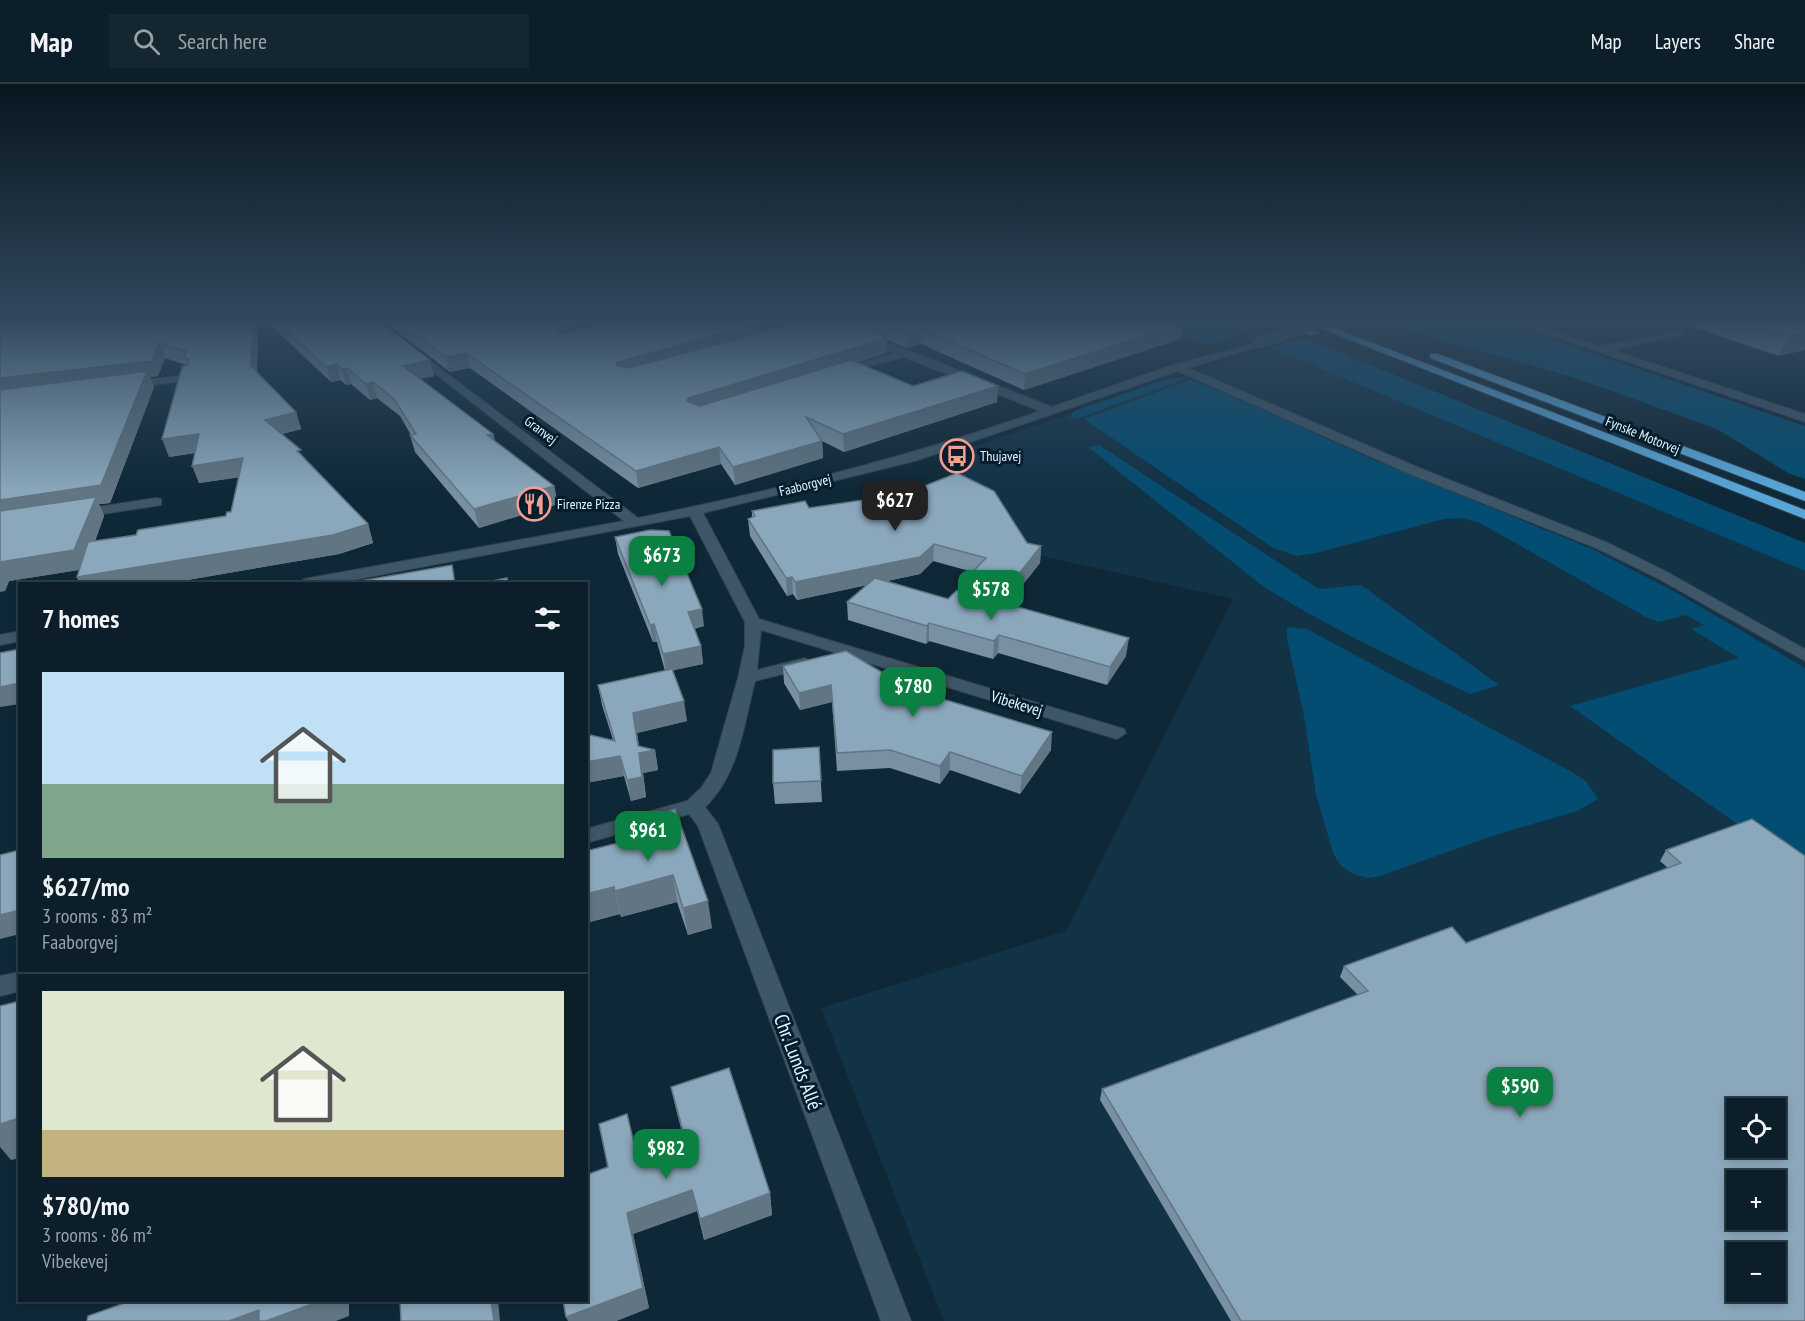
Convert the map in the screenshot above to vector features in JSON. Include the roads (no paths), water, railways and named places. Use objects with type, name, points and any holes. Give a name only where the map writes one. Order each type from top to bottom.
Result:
[{"type":"highway","points":[[1437,377],[1636,448]]},
{"type":"highway","name":"Fynske Motorvej","points":[[1451,377],[1805,516]]},
{"type":"highway","name":"Fynske Motorvej","points":[[1489,377],[1805,497]]},
{"type":"street","name":"Granvej","points":[[446,377],[610,501],[635,523]]},
{"type":"street","points":[[964,377],[1050,411]]},
{"type":"street","name":"Faaborgvej","points":[[315,582],[695,511],[912,457],[1148,377]]},
{"type":"street","points":[[1198,377],[1417,472],[1601,545],[1662,575],[1805,656]]},
{"type":"street","points":[[1683,377],[1805,418]]},
{"type":"street","points":[[118,387],[188,378]]},
{"type":"street","points":[[67,515],[156,502]]},
{"type":"street","points":[[588,835],[694,806],[708,793],[721,773],[747,678],[753,646],[753,622],[695,511]]},
{"type":"street","name":"Vibekevej","points":[[753,622],[1117,733]]},
{"type":"street","points":[[0,640],[18,636]]},
{"type":"street","points":[[747,678],[848,652]]},
{"type":"street","name":"Chr. Lunds Allé","points":[[694,806],[708,824],[896,1321]]},
{"type":"street","points":[[0,987],[18,982]]},
{"type":"place","name":"Thujavej","points":[[957,456]]},
{"type":"place","name":"Firenze Pizza","points":[[534,504]]}]
